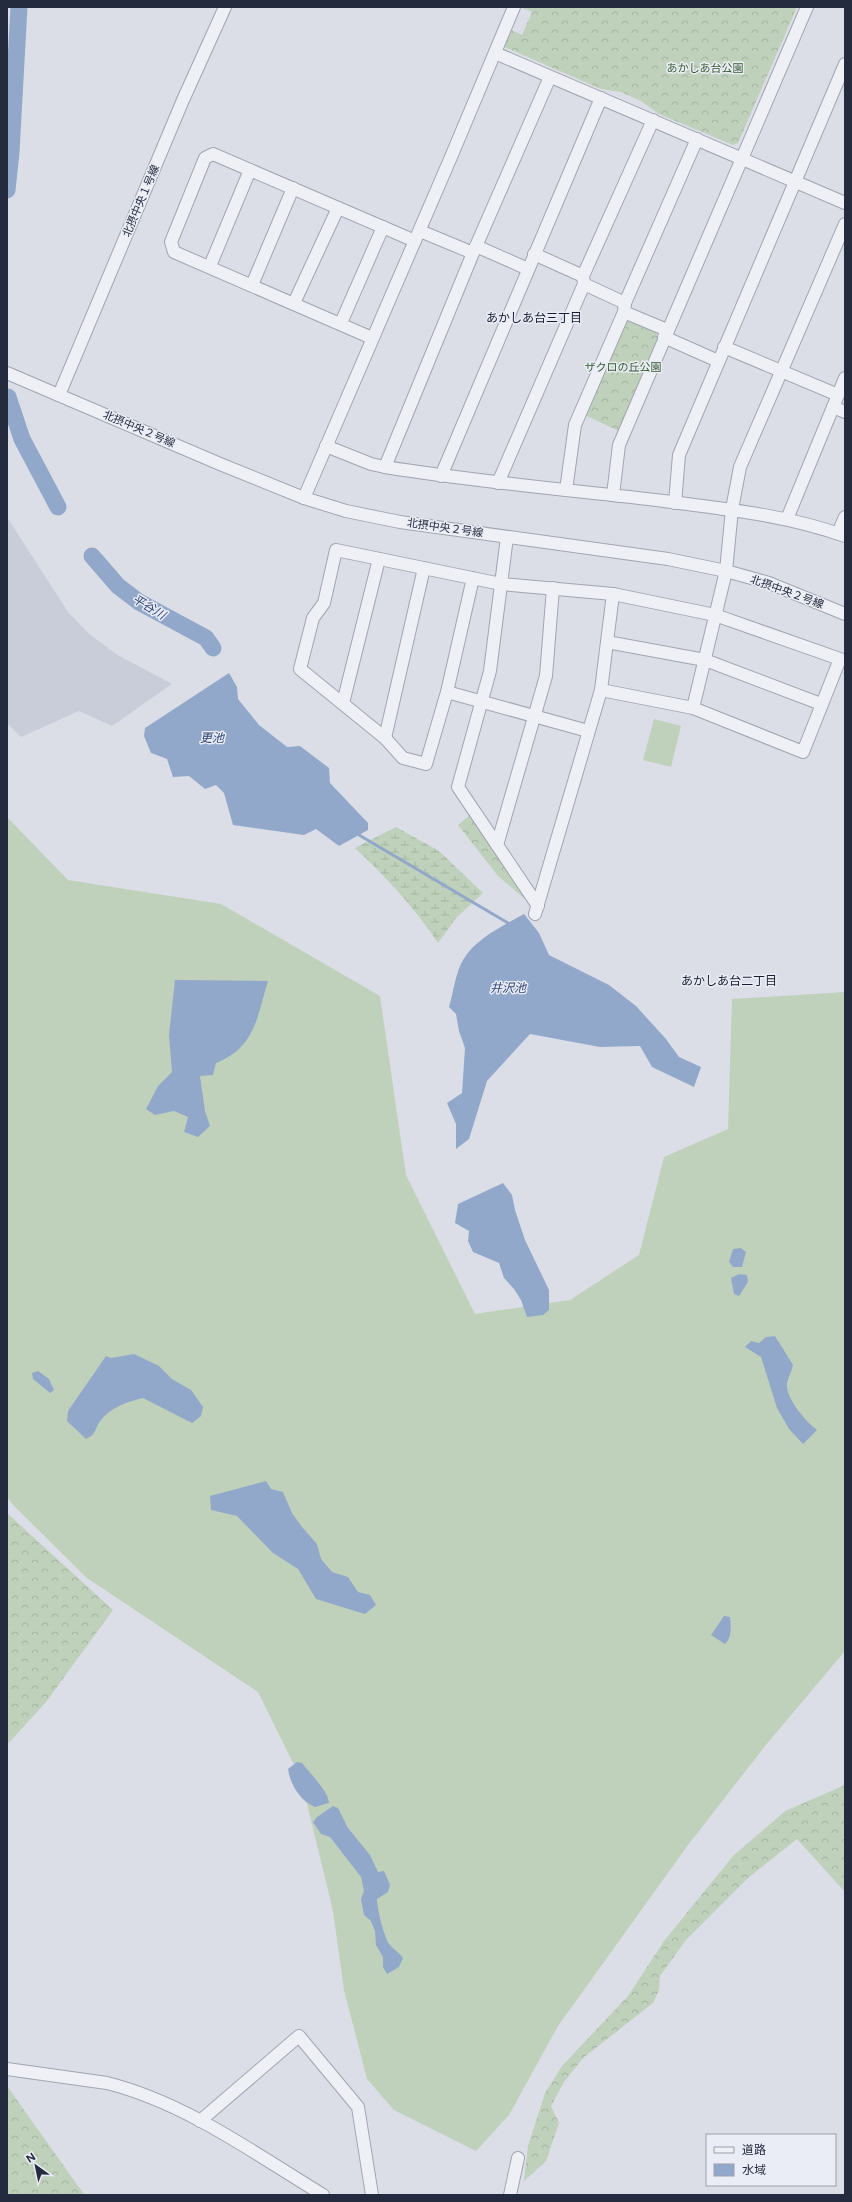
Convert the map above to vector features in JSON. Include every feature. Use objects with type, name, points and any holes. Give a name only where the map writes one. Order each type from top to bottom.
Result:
[{"type":"street","name":"北摂中央１号線","points":[[59,395],[183,100],[225,7]]},
{"type":"street","points":[[304,498],[514,7]]},
{"type":"street","points":[[613,495],[619,445],[806,7]]},
{"type":"street","points":[[495,53],[845,203]]},
{"type":"street","points":[[675,503],[679,455],[794,181],[845,64]]},
{"type":"street","points":[[385,468],[475,250],[550,77]]},
{"type":"street","points":[[441,476],[600,98]]},
{"type":"street","points":[[498,483],[583,280],[653,120]]},
{"type":"street","points":[[566,490],[575,425],[697,139]]},
{"type":"street","points":[[372,338],[210,266],[174,252],[171,242],[205,158],[212,154],[383,227],[475,250],[528,268]]},
{"type":"street","points":[[210,266],[250,170]]},
{"type":"street","points":[[252,285],[293,188]]},
{"type":"street","points":[[294,303],[338,208]]},
{"type":"street","points":[[693,708],[726,571],[732,509],[740,467],[845,224]]},
{"type":"street","points":[[341,323],[383,227]]},
{"type":"street","points":[[534,254],[583,280],[666,334],[718,361]]},
{"type":"street","points":[[724,347],[838,395]]},
{"type":"street","name":"北摂中央２号線","points":[[7,374],[304,498],[346,511],[400,522],[608,550],[726,571],[769,583],[845,614]]},
{"type":"street","points":[[787,518],[845,378]]},
{"type":"street","points":[[833,407],[845,412]]},
{"type":"street","points":[[326,446],[370,464],[385,468],[498,483],[732,509],[787,518],[842,535],[845,517]]},
{"type":"street","points":[[507,537],[490,671],[480,702],[458,787],[497,845],[536,910],[601,690],[613,594]]},
{"type":"street","points":[[473,578],[447,692],[426,764],[403,758],[386,738],[300,669],[313,618],[324,603],[336,550],[473,578],[501,584],[613,594],[715,615],[840,659],[803,752],[693,708],[601,690]]},
{"type":"street","points":[[344,703],[379,559]]},
{"type":"street","points":[[386,738],[424,568]]},
{"type":"street","points":[[497,845],[546,676],[553,588]]},
{"type":"street","points":[[608,642],[704,660],[821,704]]},
{"type":"street","points":[[447,692],[588,731]]},
{"type":"street","points":[[200,2121],[299,2036],[358,2107],[372,2195]]},
{"type":"street","points":[[7,2070],[107,2083],[123,2087],[184,2112],[323,2195]]},
{"type":"street","points":[[510,2195],[518,2158]]},
{"type":"shaded area","points":[[7,517],[68,612],[88,633],[116,654],[172,684],[112,726],[79,711],[21,737],[7,723]]},
{"type":"green space","name":"あかしあ台公園","points":[[520,7],[797,7],[738,143],[733,145],[659,114],[641,101],[621,92],[601,89],[502,46],[509,29],[522,35],[532,12]]},
{"type":"green space","name":"ザクロの丘公園","points":[[628,318],[656,331],[658,341],[619,431],[580,413]]},
{"type":"green space","points":[[654,719],[681,726],[671,767],[643,760]]},
{"type":"green space","points":[[471,814],[532,905],[498,876],[458,825]]},
{"type":"green space","points":[[7,817],[68,880],[221,904],[380,996],[406,1175],[475,1314],[570,1300],[639,1255],[664,1157],[728,1129],[732,999],[845,992],[845,1651],[765,1746],[688,1845],[558,2026],[509,2115],[476,2151],[394,2110],[367,2079],[344,1990],[333,1911],[301,1779],[258,1692],[87,1578],[14,1506],[7,1497]]},
{"type":"green space","points":[[396,827],[439,851],[483,893],[456,918],[438,943],[399,893],[355,848]]},
{"type":"green space","points":[[7,1513],[113,1610],[46,1702],[7,1745]]},
{"type":"green space","points":[[845,1785],[845,1892],[797,1839],[749,1877],[686,1940],[660,1976],[659,1990],[653,2003],[583,2058],[564,2082],[551,2106],[559,2123],[546,2161],[524,2181],[528,2146],[545,2093],[562,2066],[628,1996],[664,1941],[733,1856],[785,1811]]},
{"type":"green space","points":[[7,2086],[83,2193],[83,2195],[7,2195]]},
{"type":"water","name":"更池","points":[[229,673],[237,687],[238,699],[259,725],[287,747],[300,746],[329,768],[330,783],[368,823],[368,830],[339,846],[316,829],[304,835],[233,825],[224,793],[216,785],[205,789],[189,776],[173,777],[167,759],[151,753],[144,736],[145,728]]},
{"type":"water","name":"井沢池","points":[[524,914],[539,933],[549,955],[609,985],[636,1006],[666,1039],[679,1057],[701,1067],[694,1087],[652,1067],[640,1046],[600,1047],[530,1034],[487,1081],[469,1139],[456,1149],[456,1124],[447,1103],[462,1093],[465,1048],[459,1031],[456,1014],[449,1007],[457,976],[463,960],[475,945],[490,933]]},
{"type":"water","points":[[175,980],[268,981],[257,1019],[247,1040],[229,1057],[216,1063],[213,1075],[200,1076],[205,1111],[210,1126],[198,1137],[184,1132],[188,1117],[174,1111],[155,1115],[146,1109],[158,1086],[172,1072],[169,1035]]},
{"type":"water","points":[[503,1183],[512,1195],[515,1210],[525,1240],[549,1290],[549,1310],[543,1315],[527,1317],[521,1300],[504,1278],[499,1263],[473,1252],[468,1241],[469,1231],[455,1223],[458,1204]]},
{"type":"water","points":[[741,1248],[746,1252],[742,1267],[733,1267],[729,1262],[733,1249]]},
{"type":"water","points":[[739,1274],[747,1275],[748,1282],[739,1296],[734,1294],[731,1278]]},
{"type":"water","points":[[775,1336],[793,1365],[787,1383],[789,1396],[802,1416],[817,1430],[803,1444],[789,1429],[777,1408],[761,1357],[745,1347],[751,1341],[759,1343],[766,1337]]},
{"type":"water","points":[[134,1354],[159,1366],[172,1379],[191,1390],[203,1407],[201,1416],[192,1423],[143,1398],[114,1408],[105,1415],[94,1433],[86,1439],[67,1421],[68,1411],[106,1356],[111,1358]]},
{"type":"water","points":[[38,1371],[49,1379],[54,1390],[50,1393],[33,1379],[32,1373]]},
{"type":"water","points":[[266,1481],[271,1489],[283,1492],[292,1513],[317,1544],[321,1559],[332,1572],[348,1577],[358,1592],[370,1595],[376,1605],[365,1614],[316,1599],[298,1569],[273,1553],[237,1516],[211,1510],[210,1496]]},
{"type":"water","points":[[724,1616],[730,1617],[731,1624],[729,1639],[725,1644],[711,1635]]},
{"type":"water","points":[[297,1762],[302,1763],[318,1782],[326,1793],[329,1803],[315,1807],[300,1796],[293,1786],[288,1769]]},
{"type":"water","points":[[333,1806],[338,1808],[348,1828],[370,1855],[378,1872],[384,1871],[390,1885],[388,1892],[377,1899],[378,1909],[383,1930],[388,1941],[403,1958],[399,1967],[387,1974],[383,1967],[383,1957],[376,1945],[375,1931],[371,1921],[364,1915],[361,1899],[364,1891],[361,1877],[330,1837],[321,1834],[313,1822],[317,1817]]},
{"type":"waterway","name":"平谷川","points":[[7,190],[11,152],[19,7]]},
{"type":"waterway","name":"平谷川","points":[[8,397],[22,439],[58,507]]},
{"type":"waterway","name":"平谷川","points":[[92,556],[118,586],[139,602],[206,638],[213,648]]},
{"type":"waterway","points":[[359,835],[508,923]]},
{"type":"district","name":"あかしあ台三丁目","points":[[534,318]]},
{"type":"district","name":"あかしあ台二丁目","points":[[729,981]]}]
